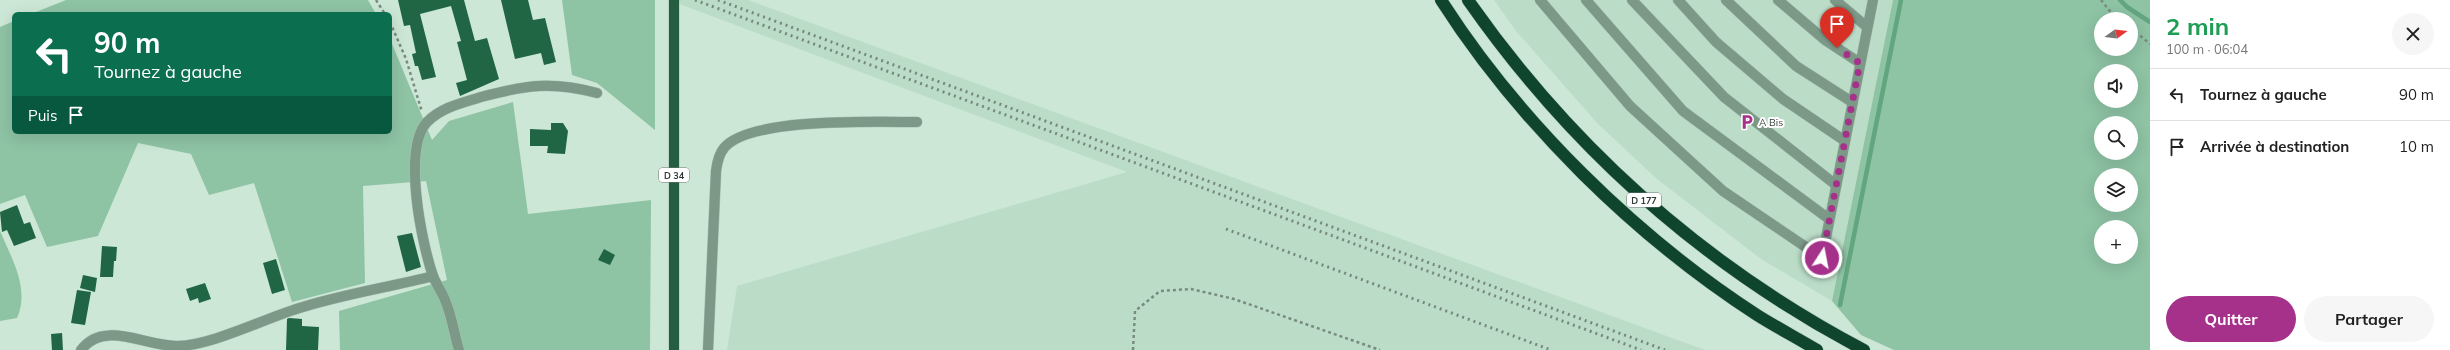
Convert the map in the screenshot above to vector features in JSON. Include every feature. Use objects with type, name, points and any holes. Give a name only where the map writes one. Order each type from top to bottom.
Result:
[{"type":"highway","name":"D 177","points":[[1441,0],[1517,101],[1556,144],[1638,224],[1714,285],[1757,315],[1817,350]]},
{"type":"highway","name":"D 177","points":[[1468,0],[1484,23],[1529,80],[1576,133],[1670,224],[1720,262],[1766,294],[1821,328],[1864,350]]},
{"type":"highway","points":[[1472,0],[1484,23]]},
{"type":"main road","name":"D 34","points":[[674,0],[674,350]]},
{"type":"street","points":[[1540,0],[1630,106],[1723,191],[1822,258],[1872,0]]},
{"type":"street","points":[[1586,0],[1683,111],[1829,219]]},
{"type":"street","points":[[1632,0],[1724,97],[1836,185]]},
{"type":"street","points":[[1678,0],[1716,42],[1783,100],[1845,141]]},
{"type":"street","points":[[1726,0],[1796,66],[1852,102]]},
{"type":"street","points":[[1778,0],[1825,40],[1860,63]]},
{"type":"street","points":[[1835,0],[1867,27]]},
{"type":"street","points":[[458,350],[446,301],[433,276],[410,195],[417,150],[426,124],[445,109],[454,105],[524,87],[561,85],[597,94]]},
{"type":"street","points":[[708,350],[716,171],[724,148],[741,136],[825,122],[917,122]]},
{"type":"street","points":[[81,350],[89,340],[100,336],[116,335],[153,344],[179,346],[208,340],[303,306],[433,276]]},
{"type":"path","points":[[376,0],[384,12]]},
{"type":"path","points":[[2101,0],[2110,12]]},
{"type":"path","points":[[392,27],[406,59],[426,124]]},
{"type":"path","points":[[2138,34],[2150,44]]},
{"type":"path","points":[[1133,350],[1134,311],[1160,291],[1191,289],[1234,299],[1380,350]]},
{"type":"shaded area","points":[[66,0],[368,0],[375,12],[36,12]]},
{"type":"shaded area","points":[[562,0],[655,0],[655,130],[597,83],[572,75]]},
{"type":"shaded area","points":[[669,0],[748,0],[1705,350],[727,350],[737,286],[1127,172]]},
{"type":"shaded area","name":"A Bis","points":[[1494,0],[1893,0],[1832,301],[1761,259],[1657,179],[1598,124],[1516,31]]},
{"type":"shaded area","points":[[1893,0],[2150,0],[2150,350],[1894,350],[1861,335],[1832,301]]},
{"type":"shaded area","points":[[12,22],[12,134],[392,134],[392,44],[432,140],[449,121],[513,102],[528,214],[651,200],[650,350],[340,350],[339,311],[447,280],[426,181],[363,186],[365,283],[292,302],[254,183],[209,195],[191,154],[138,143],[98,236],[47,247],[25,195],[0,204],[0,27]]},
{"type":"shaded area","points":[[0,231],[18,274],[22,296],[17,318],[0,321]]},
{"type":"building","points":[[398,0],[464,0],[475,41],[487,38],[499,79],[460,96],[456,83],[467,80],[457,42],[461,41],[451,6],[420,14],[436,77],[422,80],[418,66],[415,66],[412,54],[416,53],[410,25],[404,26]]},
{"type":"building","points":[[501,0],[528,0],[533,20],[545,18],[556,62],[544,65],[541,53],[515,59]]},
{"type":"building","points":[[551,123],[563,123],[568,131],[565,154],[547,153],[548,146],[530,146],[530,129],[551,130]]},
{"type":"building","points":[[17,205],[24,224],[30,222],[36,238],[14,246],[7,230],[2,232],[0,212]]},
{"type":"building","points":[[412,233],[421,267],[406,272],[397,236]]},
{"type":"building","points":[[102,246],[117,247],[113,277],[100,277]]},
{"type":"building","points":[[604,249],[615,255],[610,265],[598,260]]},
{"type":"building","points":[[276,259],[285,290],[272,294],[263,263]]},
{"type":"building","points":[[83,275],[97,278],[95,292],[80,288]]},
{"type":"building","points":[[205,283],[211,299],[199,303],[198,298],[190,301],[186,289]]},
{"type":"building","points":[[77,290],[91,292],[85,325],[71,323]]},
{"type":"building","points":[[287,319],[302,319],[302,326],[319,327],[318,350],[286,350]]},
{"type":"building","points":[[62,333],[63,350],[52,350],[51,334]]},
{"type":"waterway","points":[[1840,305],[1901,0]]},
{"type":"waterway","points":[[2120,0],[2127,7],[2150,22]]},
{"type":"railway","points":[[695,0],[1641,350]]},
{"type":"railway","points":[[718,0],[1665,350]]},
{"type":"railway","points":[[1226,229],[1551,350]]},
{"type":"place","name":"A Bis","points":[[1747,122]]},
{"type":"route","points":[[1822,258],[1860,63],[1837,48]]}]
